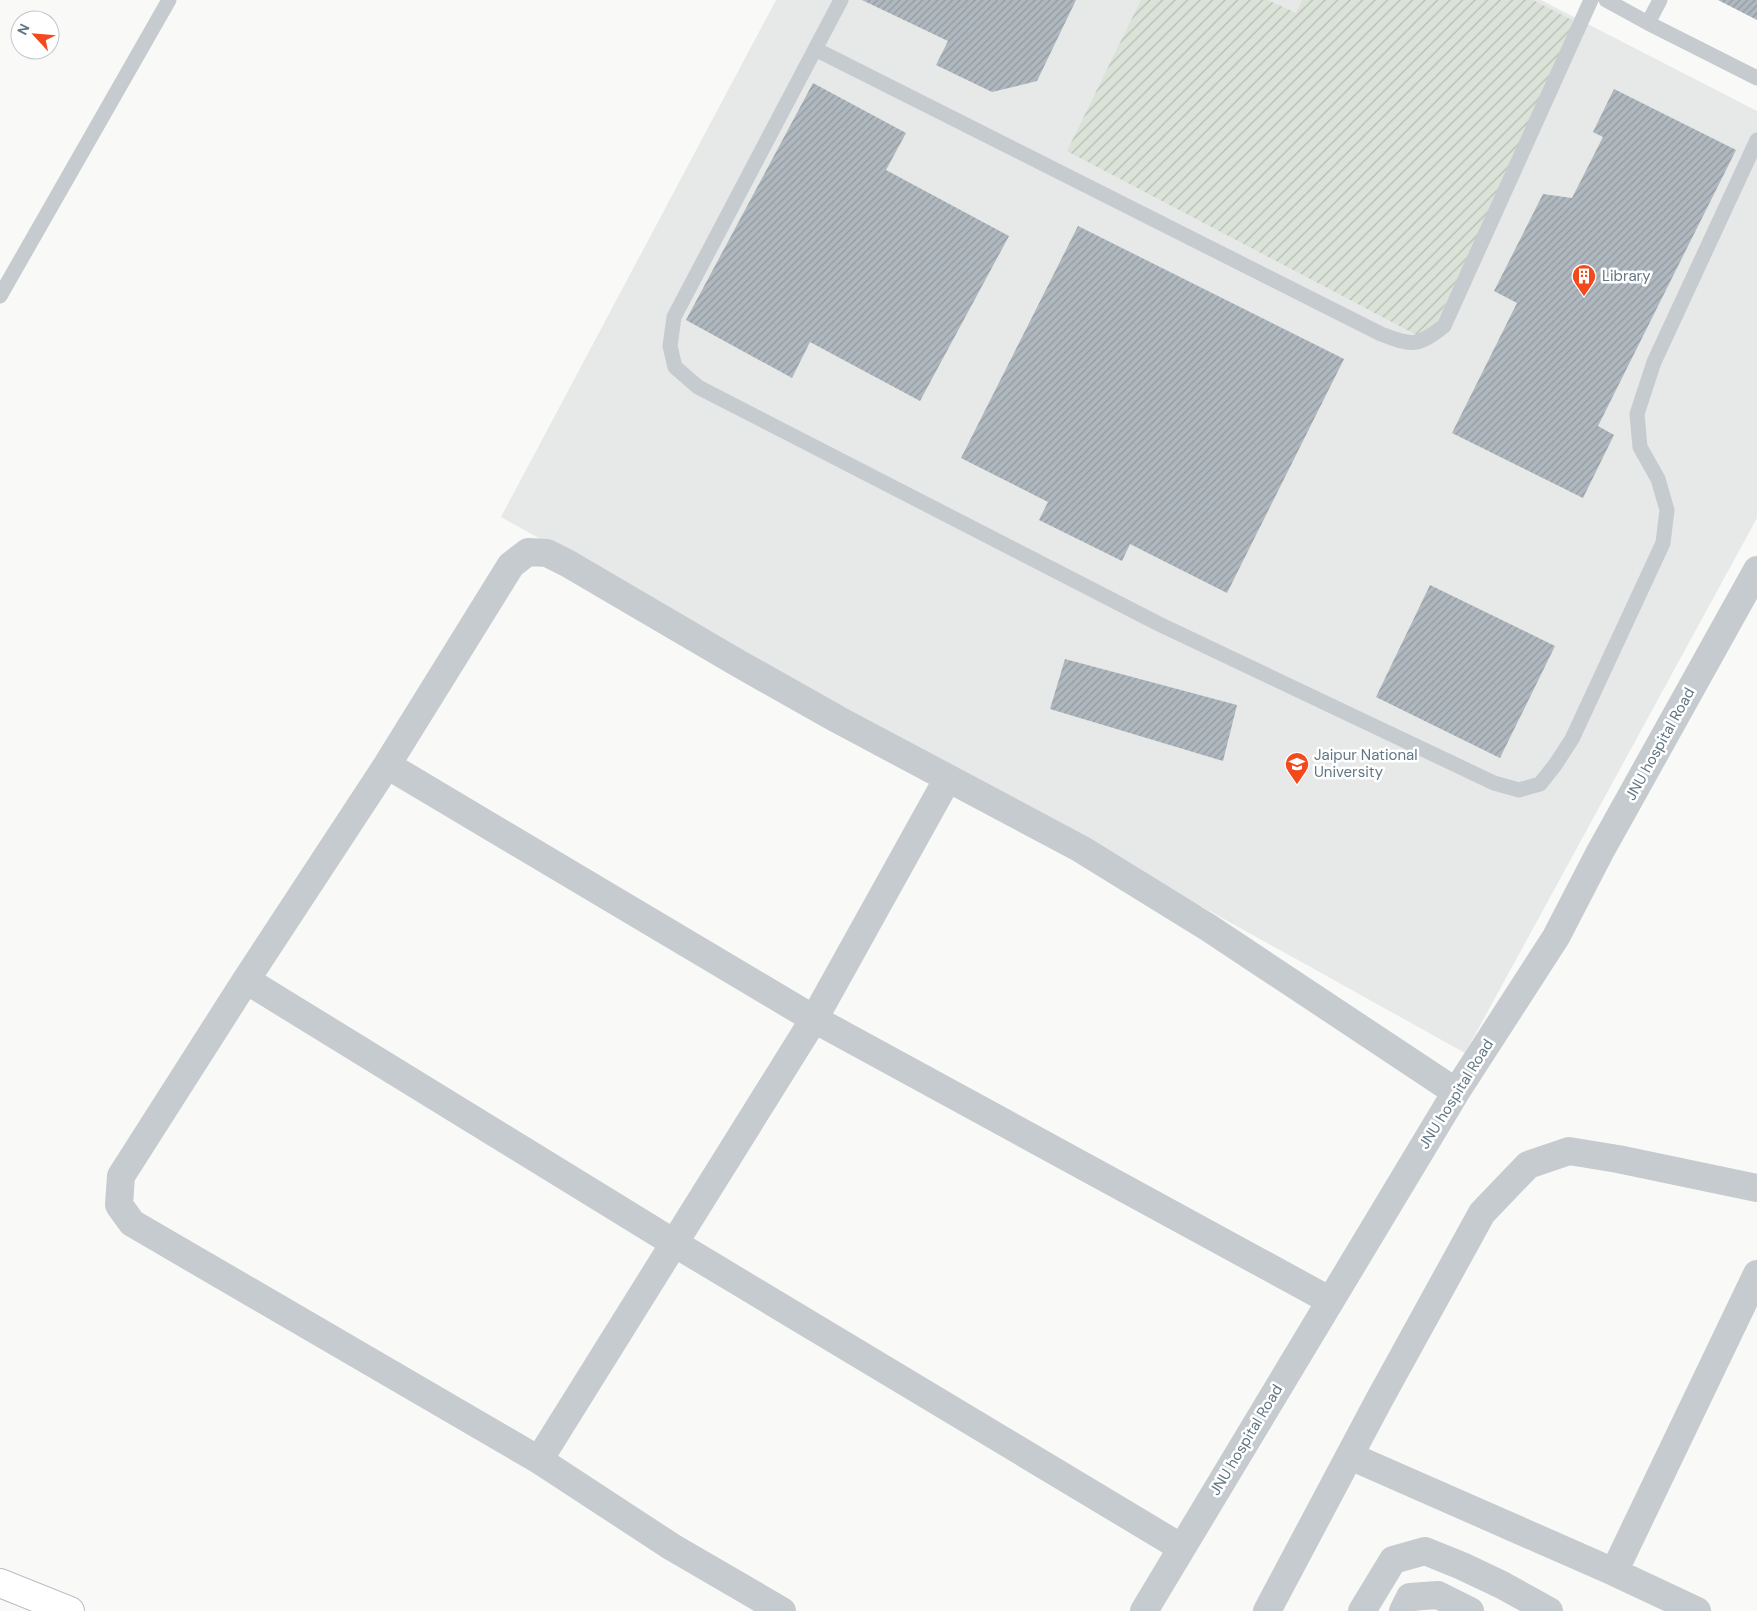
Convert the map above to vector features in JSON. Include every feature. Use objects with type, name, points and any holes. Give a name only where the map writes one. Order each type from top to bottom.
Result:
[{"type":"main road","points":[[0,1582],[70,1611]]},
{"type":"street","points":[[782,1611],[672,1547],[539,1460],[132,1223],[119,1205],[122,1176],[246,980],[387,765],[511,565],[528,552],[547,553],[837,719],[1080,849],[1209,928],[1456,1092]]},
{"type":"street","name":"JNU hospital Road","points":[[1144,1611],[1329,1300],[1456,1092],[1556,937],[1600,852],[1757,570]]},
{"type":"street","points":[[387,765],[814,1019],[1329,1300]]},
{"type":"street","points":[[539,1460],[814,1019],[948,778]]},
{"type":"street","points":[[246,980],[674,1243],[1182,1548]]},
{"type":"street","points":[[1267,1611],[1482,1213],[1528,1164],[1569,1151],[1618,1159],[1757,1188]]},
{"type":"street","points":[[1614,1572],[1757,1274]]},
{"type":"street","points":[[1350,1456],[1614,1572],[1697,1611]]},
{"type":"street","points":[[1362,1611],[1393,1560],[1425,1551],[1470,1570],[1549,1611]]},
{"type":"street","points":[[1403,1611],[1410,1597],[1438,1595],[1470,1611]]},
{"type":"lane","points":[[0,296],[169,0]]},
{"type":"lane","points":[[841,0],[674,317],[670,346],[675,367],[698,387],[1159,624],[1494,783],[1518,790],[1540,784],[1572,739],[1663,543],[1667,510],[1658,479],[1640,446],[1637,414],[1654,362],[1757,140]]},
{"type":"lane","points":[[815,49],[1381,334],[1406,344],[1426,340],[1444,326],[1591,0]]},
{"type":"lane","points":[[1606,0],[1757,78]]},
{"type":"lane","points":[[1648,23],[1660,0]]},
{"type":"shaded area","name":"Jaipur National University","points":[[776,0],[1541,0],[1757,111],[1757,518],[1465,1053],[501,517]]},
{"type":"shaded area","points":[[1141,0],[1268,0],[1296,13],[1302,0],[1533,0],[1578,23],[1428,341],[1067,151]]},
{"type":"building","points":[[862,0],[1076,0],[1037,81],[992,92],[936,65],[948,41]]},
{"type":"building","points":[[1718,0],[1757,0],[1757,20]]},
{"type":"building","points":[[813,83],[906,133],[886,170],[1009,236],[920,401],[810,342],[792,378],[686,320]]},
{"type":"building","name":"Library","points":[[1614,89],[1736,150],[1598,426],[1614,435],[1583,498],[1452,433],[1517,303],[1494,291],[1543,194],[1572,198],[1603,137],[1593,132]]},
{"type":"building","points":[[1078,226],[1344,359],[1227,593],[1130,544],[1122,561],[1039,520],[1048,502],[961,458]]},
{"type":"building","points":[[1430,585],[1555,646],[1500,758],[1376,697]]},
{"type":"building","points":[[1065,659],[1237,705],[1223,761],[1050,709]]},
{"type":"place","name":"Library","points":[[1584,297]]},
{"type":"place","name":"Jaipur National University","points":[[1297,785]]}]
